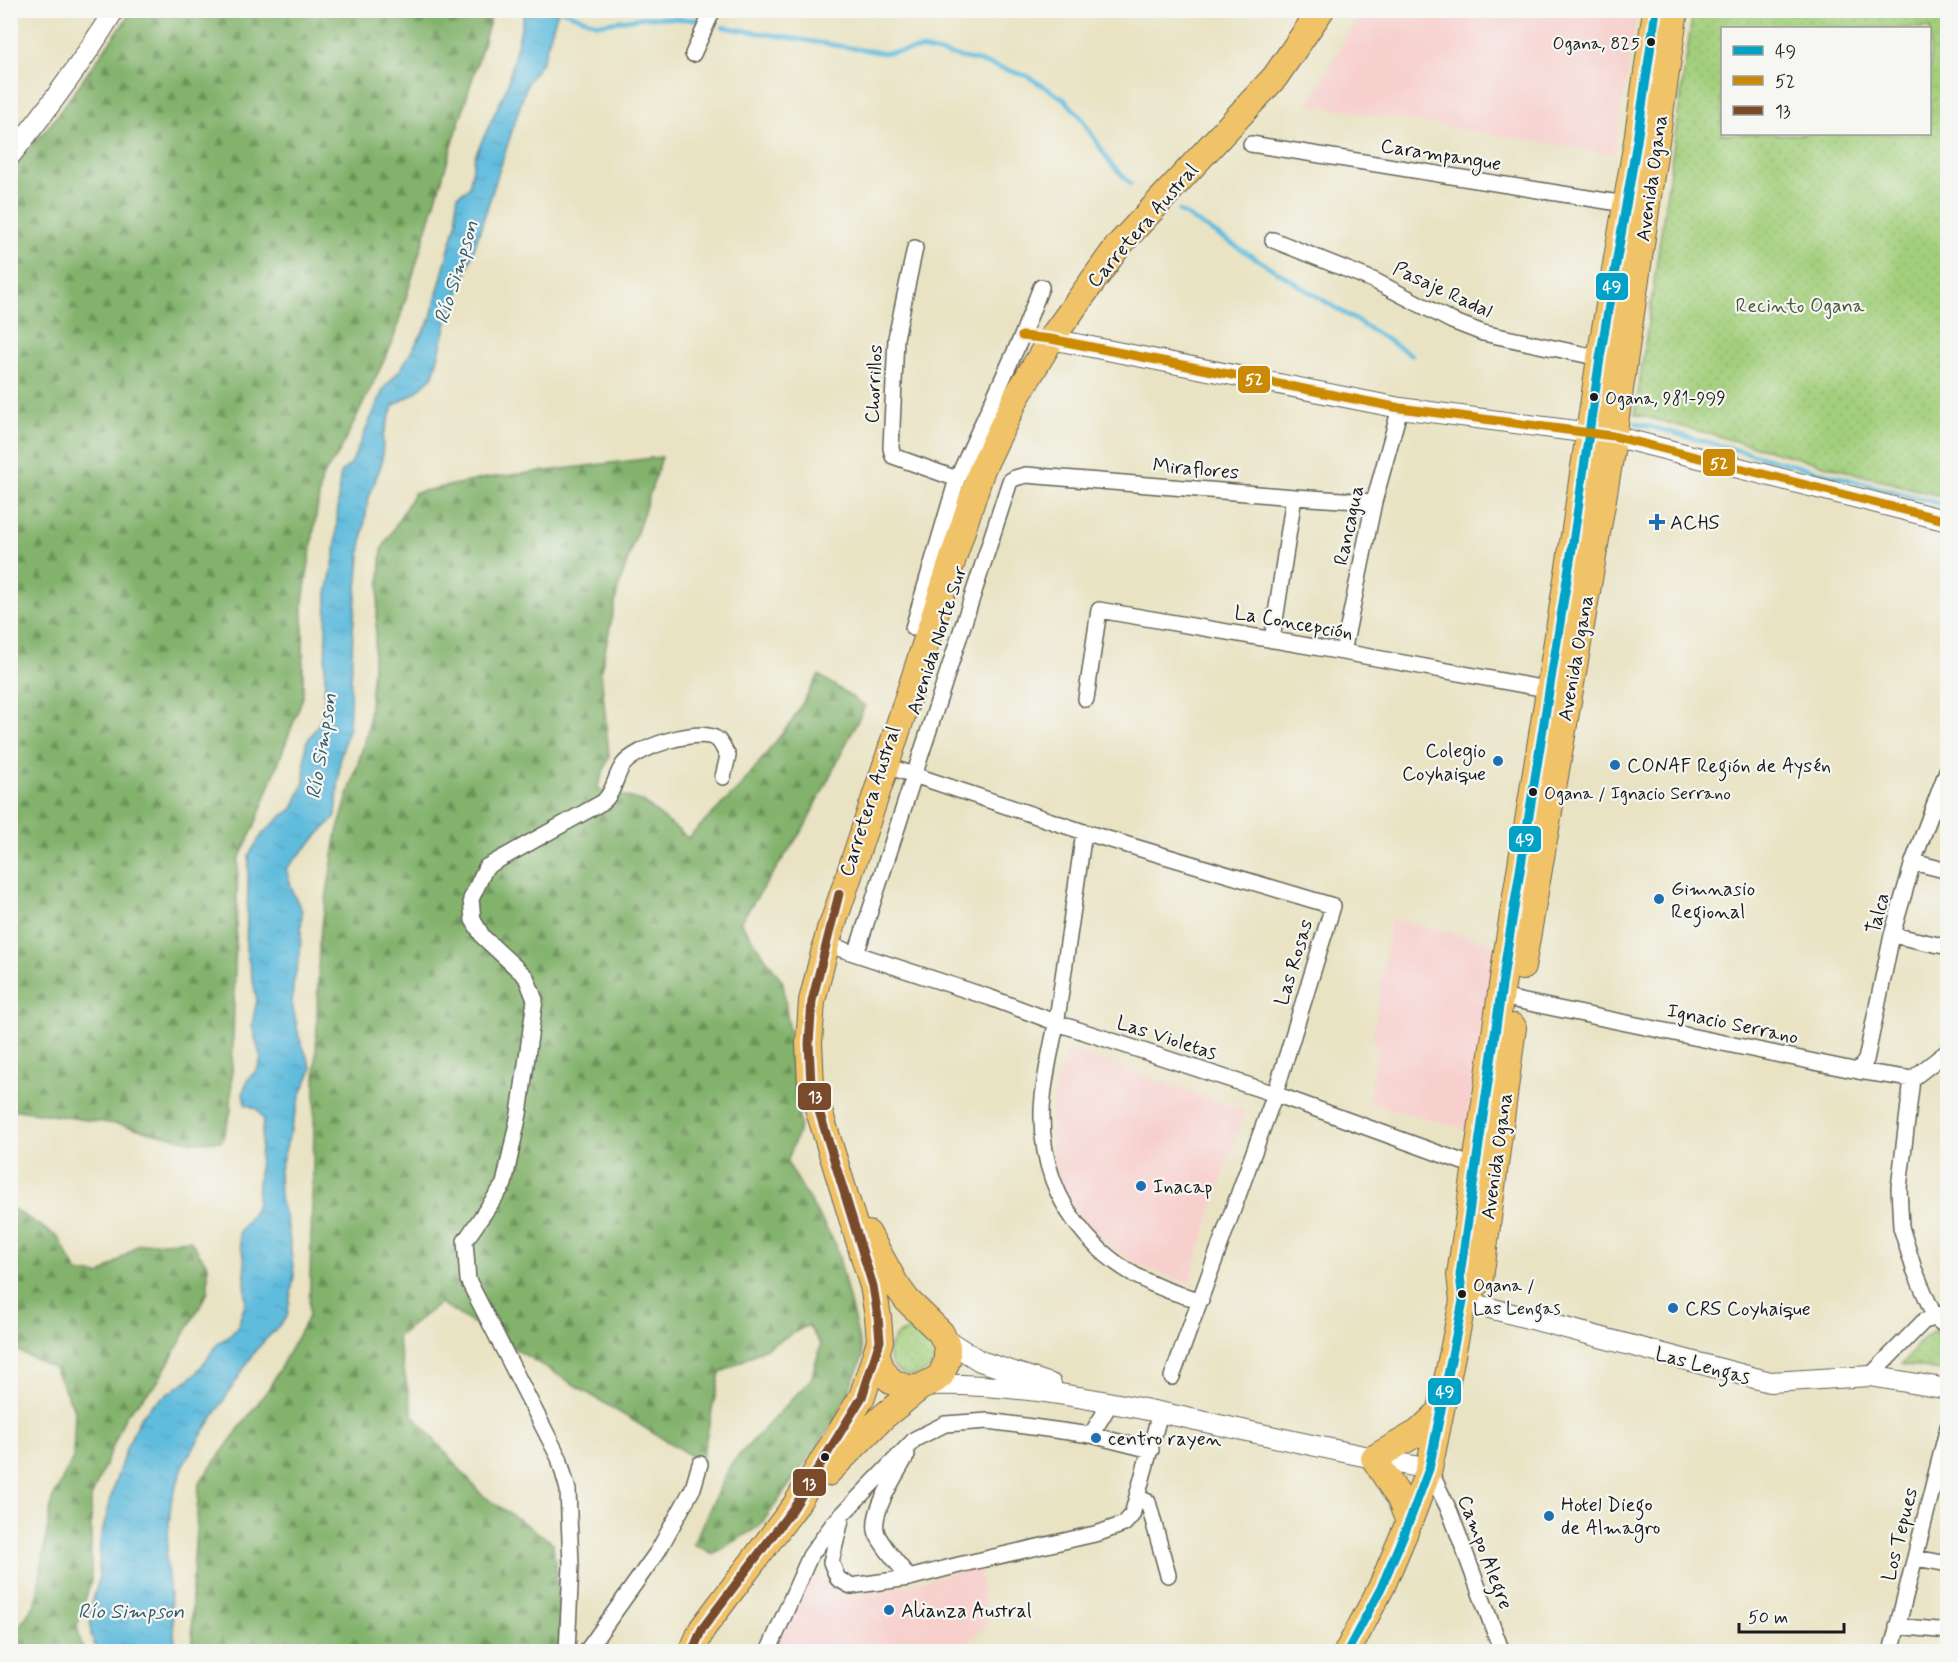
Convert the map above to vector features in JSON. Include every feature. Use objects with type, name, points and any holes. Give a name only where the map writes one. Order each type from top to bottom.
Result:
[{"type":"main road","name":"Carretera Austral","points":[[692,1652],[702,1629],[795,1506],[862,1397],[878,1346],[878,1317],[873,1286],[811,1085],[809,1043],[812,1001],[826,944],[883,764],[982,469],[1017,396],[1051,339],[1118,246],[1275,78],[1321,10]]},
{"type":"main road","name":"Avenida Ogana","points":[[1602,434],[1600,358],[1637,141],[1656,10]]},
{"type":"main road","name":"Avenida Ogana","points":[[1347,1652],[1381,1588],[1429,1469],[1463,1301],[1480,1279],[1485,1170],[1509,998],[1675,10]]},
{"type":"main road","name":"Carretera Austral","points":[[795,1506],[884,1416],[940,1375],[947,1361],[947,1346],[937,1331],[896,1286],[839,1180]]},
{"type":"main road","points":[[924,1386],[909,1389],[889,1380],[878,1362],[878,1346],[889,1327],[905,1319],[922,1320],[937,1331]]},
{"type":"main road","points":[[1409,1522],[1400,1498],[1374,1458],[1419,1432],[1440,1412]]},
{"type":"street","points":[[10,156],[52,103],[114,10]]},
{"type":"street","points":[[693,54],[712,10]]},
{"type":"street","name":"Carampangue","points":[[1251,144],[1625,204]]},
{"type":"street","name":"Pasaje Radal","points":[[1273,240],[1373,280],[1452,321],[1483,333],[1600,358]]},
{"type":"street","name":"Chorrillos","points":[[915,248],[896,338],[891,448],[894,456],[957,479]]},
{"type":"street","points":[[913,628],[957,479],[1022,336],[1041,287]]},
{"type":"street","points":[[1022,336],[1051,339],[1400,408],[1602,434],[1947,521]]},
{"type":"street","name":"Rancagua","points":[[1344,652],[1374,502],[1400,408]]},
{"type":"street","name":"Miraflores","points":[[1015,478],[1026,475],[1374,502]]},
{"type":"street","name":"Avenida Norte Sur","points":[[856,954],[1007,486],[1015,478]]},
{"type":"street","points":[[1272,640],[1294,497]]},
{"type":"street","name":"La Concepción","points":[[1086,699],[1099,610],[1559,692]]},
{"type":"street","points":[[567,1652],[571,1564],[568,1490],[559,1458],[468,1280],[465,1241],[504,1185],[519,1114],[535,1000],[526,976],[483,937],[473,920],[471,899],[486,867],[603,802],[611,795],[622,766],[630,758],[656,744],[707,735],[718,740],[728,756],[723,777]]},
{"type":"street","name":"Las Rosas","points":[[883,764],[1084,832],[1333,906],[1275,1094],[1172,1377]]},
{"type":"street","name":"Talca","points":[[1858,1071],[1866,1060],[1892,935],[1913,862],[1942,799],[1947,768]]},
{"type":"street","points":[[1084,832],[1057,1023],[1045,1083],[1042,1113],[1047,1157],[1062,1199],[1090,1241],[1117,1265],[1139,1279],[1165,1291],[1201,1300]]},
{"type":"street","points":[[1913,862],[1947,871]]},
{"type":"street","points":[[1892,935],[1947,947]]},
{"type":"street","name":"Las Violetas","points":[[826,944],[1275,1094],[1485,1170]]},
{"type":"street","name":"Ignacio Serrano","points":[[1509,998],[1858,1071],[1912,1079]]},
{"type":"street","points":[[1870,1376],[1924,1321],[1943,1319],[1914,1269],[1901,1227],[1899,1188],[1912,1079],[1947,1051]]},
{"type":"street","name":"Las Lengas","points":[[1463,1301],[1770,1382],[1870,1376],[1947,1389]]},
{"type":"street","points":[[937,1331],[980,1361],[1105,1401]]},
{"type":"street","points":[[924,1386],[971,1384],[1105,1401],[1429,1469]]},
{"type":"street","points":[[1091,1435],[1105,1401]]},
{"type":"street","points":[[843,1514],[831,1562],[838,1578],[851,1586],[909,1578],[959,1564],[1099,1533],[1124,1524],[1132,1515],[1160,1413]]},
{"type":"street","points":[[768,1652],[810,1556],[843,1514],[915,1439],[945,1424],[988,1421],[1091,1435],[1151,1450]]},
{"type":"street","name":"Los Tepues","points":[[1892,1652],[1947,1427]]},
{"type":"street","points":[[909,1578],[878,1536],[874,1526],[876,1514],[915,1439]]},
{"type":"street","points":[[586,1652],[658,1551],[693,1488],[700,1464]]},
{"type":"street","name":"Campo Alegre","points":[[1429,1469],[1450,1512],[1502,1652]]},
{"type":"street","points":[[1137,1497],[1148,1502],[1168,1575]]},
{"type":"street","points":[[1916,1558],[1947,1564]]},
{"type":"street","points":[[1897,1626],[1947,1631]]},
{"type":"shaded area","points":[[1361,11],[1638,11],[1614,154],[1308,104]]},
{"type":"shaded area","points":[[1391,919],[1495,943],[1466,1129],[1368,1103],[1378,1044],[1372,1043]]},
{"type":"shaded area","name":"Inacap","points":[[1069,1050],[1244,1111],[1189,1284],[1136,1264],[1099,1238],[1070,1208],[1053,1163],[1051,1116],[1059,1075]]},
{"type":"shaded area","name":"Alianza Austral","points":[[979,1567],[988,1623],[960,1651],[775,1652],[806,1573],[841,1586],[856,1597]]},
{"type":"green space","points":[[132,11],[493,11],[392,344],[339,453],[322,477],[303,602],[303,697],[255,825],[238,861],[231,1111],[222,1141],[192,1142],[122,1125],[11,1109],[10,171],[54,120]]},
{"type":"green space","name":"Recinto Ogana","points":[[1693,11],[1947,11],[1947,498],[1635,414]]},
{"type":"green space","points":[[662,457],[618,589],[601,670],[609,757],[597,789],[642,801],[688,838],[740,787],[792,721],[819,675],[865,706],[805,826],[740,922],[783,982],[800,1127],[787,1162],[836,1245],[863,1357],[835,1421],[760,1526],[713,1554],[693,1544],[731,1464],[811,1379],[821,1345],[808,1325],[720,1373],[701,1462],[440,1303],[397,1337],[413,1415],[481,1494],[553,1543],[561,1651],[192,1652],[192,1591],[199,1483],[269,1388],[309,1315],[319,943],[337,832],[368,730],[382,549],[414,493],[487,478]]},
{"type":"green space","points":[[10,1207],[58,1237],[77,1272],[100,1275],[139,1244],[190,1240],[208,1266],[208,1292],[157,1383],[126,1415],[91,1498],[91,1581],[77,1626],[83,1651],[11,1651],[11,1635],[36,1603],[52,1500],[73,1458],[75,1411],[54,1368],[11,1348]]},
{"type":"green space","points":[[1939,1327],[1947,1333],[1947,1372],[1902,1364],[1922,1340]]},
{"type":"green space","points":[[912,1330],[928,1337],[935,1353],[928,1369],[912,1376],[896,1369],[889,1353],[896,1337]]},
{"type":"water","name":"Río Simpson","points":[[525,11],[558,11],[542,62],[528,81],[463,283],[448,319],[433,376],[415,393],[393,406],[383,436],[382,462],[368,500],[361,547],[353,629],[349,726],[340,759],[336,816],[286,869],[293,893],[302,911],[300,954],[293,985],[292,1003],[299,1037],[312,1069],[301,1094],[279,1172],[280,1198],[288,1227],[294,1275],[287,1317],[255,1351],[185,1461],[171,1502],[166,1559],[176,1651],[97,1651],[91,1635],[90,1609],[99,1580],[100,1541],[126,1449],[140,1418],[153,1404],[196,1374],[219,1342],[230,1336],[238,1326],[246,1300],[244,1256],[239,1232],[256,1209],[263,1120],[257,1109],[245,1104],[243,1092],[248,1079],[257,1070],[261,1059],[252,1025],[257,1000],[246,949],[249,855],[263,833],[293,809],[304,782],[306,743],[320,722],[324,710],[327,593],[335,555],[341,472],[351,464],[384,388],[401,369],[430,320],[457,220],[458,195],[469,188],[475,156],[507,87]]},
{"type":"waterway","points":[[560,10],[598,24],[646,17],[701,20]]},
{"type":"waterway","points":[[723,27],[883,53],[923,49],[978,61],[1027,76],[1064,99],[1080,116],[1110,163],[1131,184]]},
{"type":"waterway","points":[[1179,211],[1412,355]]},
{"type":"waterway","points":[[1636,423],[1948,506]]},
{"type":"transit line","name":"49","points":[[1347,1652],[1381,1588],[1429,1469],[1463,1301],[1460,1275],[1506,958],[1656,10]]},
{"type":"transit line","name":"52","points":[[1022,336],[1051,339],[1400,408],[1613,436],[1948,521]]},
{"type":"transit line","name":"13","points":[[692,1652],[702,1629],[795,1506],[862,1397],[880,1341],[873,1286],[811,1085],[809,1043],[812,1001],[839,894]]},
{"type":"place","name":"Ogana, 825","points":[[1651,42]]},
{"type":"place","name":"Ogana, 981-999","points":[[1594,397]]},
{"type":"place","name":"ACHS","points":[[1657,522]]},
{"type":"place","name":"Colegio Coyhaique","points":[[1498,761]]},
{"type":"place","name":"CONAF Región de Aysén","points":[[1615,765]]},
{"type":"place","name":"Ogana / Ignacio Serrano","points":[[1533,792]]},
{"type":"place","name":"Gimnasio Regional","points":[[1659,899]]},
{"type":"place","name":"Inacap","points":[[1141,1186]]},
{"type":"place","name":"Ogana / Las Lengas","points":[[1462,1294]]},
{"type":"place","name":"CRS Coyhaique","points":[[1673,1308]]},
{"type":"place","name":"centro rayen","points":[[1096,1438]]},
{"type":"place","name":"Hotel Diego de Almagro","points":[[1549,1516]]},
{"type":"place","name":"Alianza Austral","points":[[889,1610]]}]
